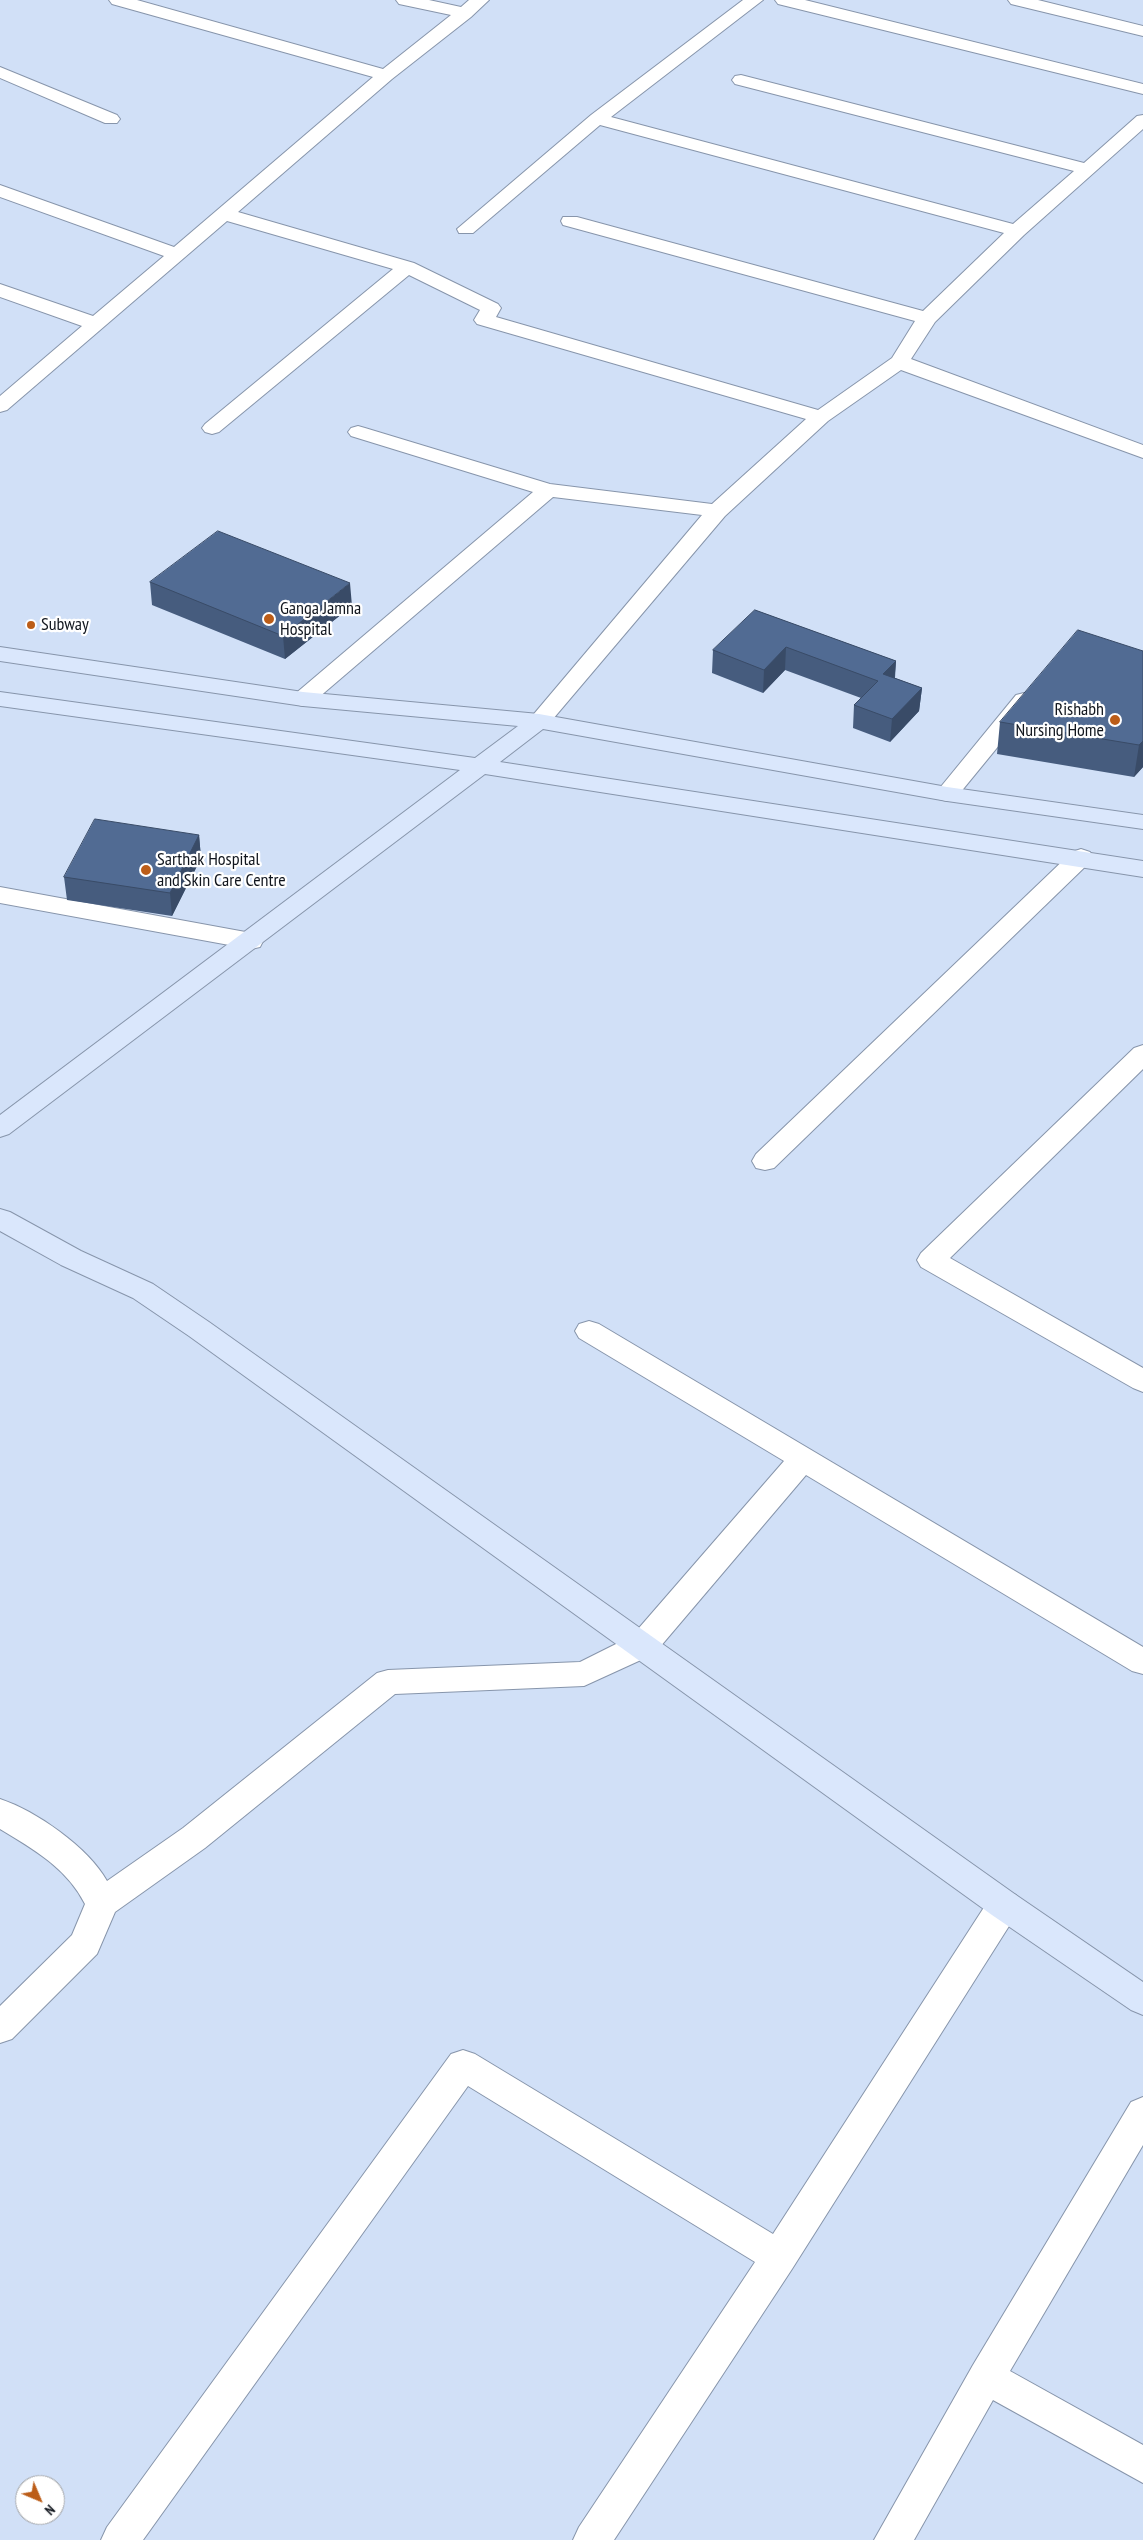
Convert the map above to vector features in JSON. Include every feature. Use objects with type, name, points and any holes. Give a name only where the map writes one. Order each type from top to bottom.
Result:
[{"type":"main road","points":[[0,654],[303,699],[539,720],[947,794],[1143,822]]},
{"type":"main road","points":[[0,699],[480,766],[1081,857],[1143,869]]},
{"type":"main road","points":[[0,1128],[251,941],[539,720]]},
{"type":"main road","points":[[0,1219],[71,1258],[142,1291],[643,1645],[1004,1905],[1143,2000]]},
{"type":"street","points":[[118,0],[386,75]]},
{"type":"street","points":[[405,0],[465,13]]},
{"type":"street","points":[[3,400],[96,324],[386,75],[480,0]]},
{"type":"street","points":[[466,229],[597,119],[754,0]]},
{"type":"street","points":[[784,0],[1143,90]]},
{"type":"street","points":[[1016,0],[1143,31]]},
{"type":"street","points":[[0,72],[111,119]]},
{"type":"street","points":[[741,80],[1088,169]]},
{"type":"street","points":[[597,119],[1017,231]]},
{"type":"street","points":[[539,720],[717,511],[821,417],[899,362],[927,318],[1017,231],[1143,120]]},
{"type":"street","points":[[0,191],[177,254]]},
{"type":"street","points":[[224,214],[407,266],[491,308],[484,320],[821,417]]},
{"type":"street","points":[[570,221],[927,318]]},
{"type":"street","points":[[212,428],[407,266]]},
{"type":"street","points":[[0,290],[96,324]]},
{"type":"street","points":[[899,362],[1143,452]]},
{"type":"street","points":[[358,432],[548,490],[717,511]]},
{"type":"street","points":[[303,699],[548,490]]},
{"type":"street","points":[[947,794],[1037,683]]},
{"type":"street","points":[[765,1161],[1081,857]]},
{"type":"street","points":[[0,895],[251,941]]},
{"type":"street","points":[[1143,1054],[931,1260],[1143,1381]]},
{"type":"street","points":[[589,1331],[1143,1662]]},
{"type":"street","points":[[0,2028],[85,1944],[102,1903],[194,1838],[388,1682],[584,1674],[643,1645],[803,1459]]},
{"type":"street","points":[[0,1812],[70,1856],[93,1884],[102,1903]]},
{"type":"street","points":[[592,2540],[779,2257],[1004,1905]]},
{"type":"street","points":[[120,2540],[463,2065],[779,2257]]},
{"type":"street","points":[[894,2540],[986,2377],[1143,2113]]},
{"type":"street","points":[[986,2377],[1143,2466]]},
{"type":"building","points":[[218,531],[350,583],[283,636],[150,582]]},
{"type":"building","points":[[755,610],[896,661],[883,674],[922,688],[892,719],[854,705],[878,681],[786,647],[764,670],[713,650]]},
{"type":"building","points":[[1078,630],[1143,651],[1143,741],[1139,745],[1000,722]]},
{"type":"building","points":[[95,819],[199,835],[170,893],[64,877]]},
{"type":"place","name":"Ganga Jamna Hospital","points":[[269,619]]},
{"type":"place","name":"Subway","points":[[31,625]]},
{"type":"place","name":"Rishabh Nursing Home","points":[[1115,720]]},
{"type":"place","name":"Sarthak Hospital and Skin Care Centre","points":[[146,870]]}]
